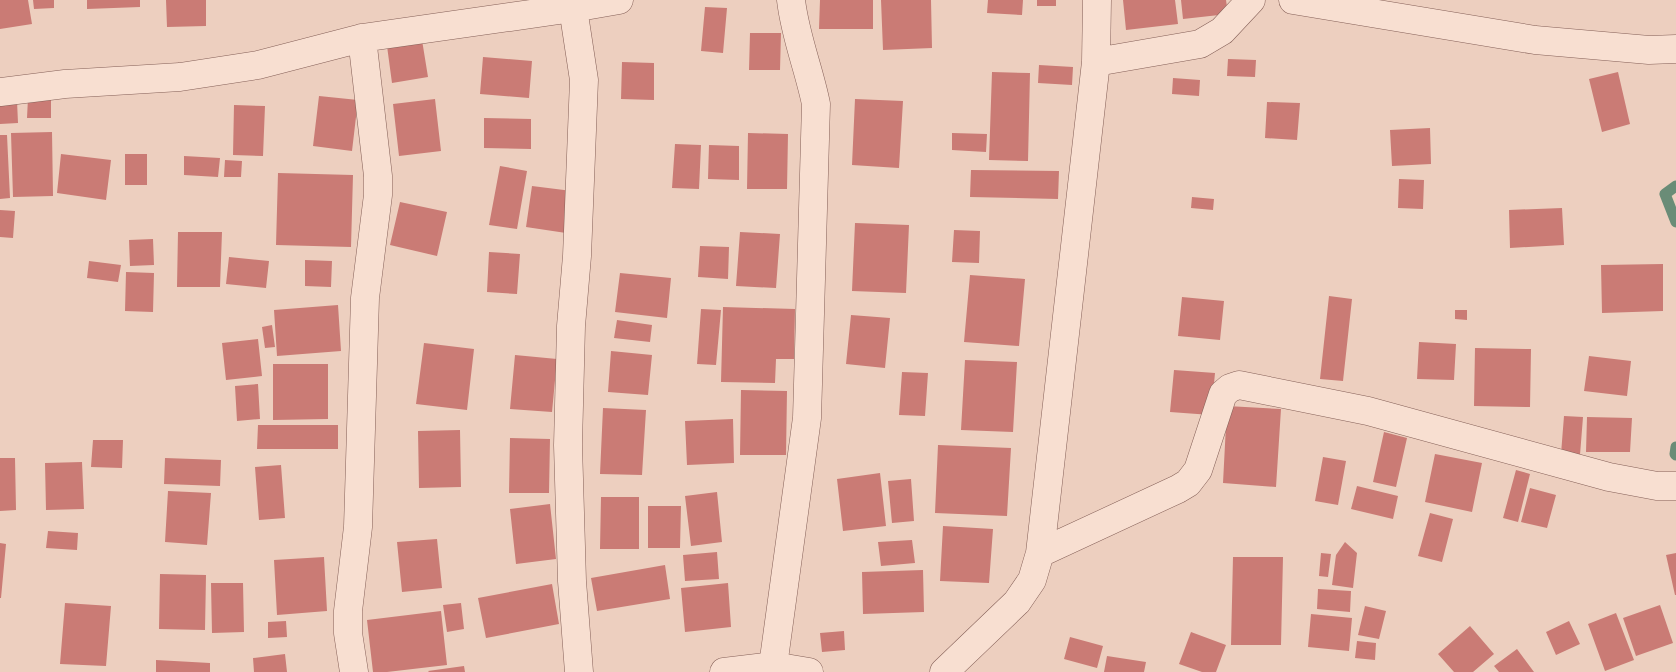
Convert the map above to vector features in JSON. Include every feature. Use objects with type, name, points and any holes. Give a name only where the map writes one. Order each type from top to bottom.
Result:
[{"type":"street","points":[[0,92],[64,84],[180,77],[258,65],[362,38],[619,0]]},
{"type":"street","points":[[773,666],[807,418],[816,104],[793,21],[791,0]]},
{"type":"street","points":[[944,672],[1017,602],[1032,580],[1040,553],[1096,62],[1097,0]]},
{"type":"street","points":[[1096,62],[1200,44],[1222,31],[1251,0]]},
{"type":"street","points":[[1293,0],[1535,40],[1649,50],[1676,49]]},
{"type":"street","points":[[573,8],[584,80],[577,256],[571,326],[568,445],[572,581],[579,672]]},
{"type":"street","points":[[354,672],[348,633],[348,611],[358,526],[364,298],[378,195],[378,176],[362,38]]},
{"type":"street","points":[[1040,553],[1178,490],[1188,483],[1198,470],[1222,394],[1230,388],[1239,385],[1368,411],[1609,477],[1657,486],[1676,486]]},
{"type":"street","points":[[724,672],[773,666],[809,672]]},
{"type":"building","points":[[0,0],[28,0],[32,24],[0,29]]},
{"type":"building","points":[[33,0],[54,0],[54,8],[34,9]]},
{"type":"building","points":[[87,0],[140,0],[140,7],[87,9]]},
{"type":"building","points":[[166,0],[206,0],[206,26],[167,27]]},
{"type":"building","points":[[820,0],[873,0],[873,29],[819,29]]},
{"type":"building","points":[[881,0],[931,0],[932,48],[883,50]]},
{"type":"building","points":[[988,0],[1023,0],[1022,15],[987,13]]},
{"type":"building","points":[[1037,0],[1056,0],[1056,6],[1037,6]]},
{"type":"building","points":[[1123,0],[1175,0],[1178,24],[1126,30]]},
{"type":"building","points":[[1181,0],[1226,0],[1228,14],[1183,19]]},
{"type":"building","points":[[705,7],[727,8],[723,53],[701,51]]},
{"type":"building","points":[[750,33],[781,33],[780,70],[749,70]]},
{"type":"building","points":[[422,40],[428,77],[392,83],[387,46]]},
{"type":"building","points":[[483,57],[532,61],[529,98],[480,94]]},
{"type":"building","points":[[1228,59],[1256,60],[1255,77],[1227,76]]},
{"type":"building","points":[[622,62],[654,63],[654,100],[621,99]]},
{"type":"building","points":[[1039,65],[1073,67],[1072,85],[1038,83]]},
{"type":"building","points":[[992,72],[1030,73],[1028,161],[989,160]]},
{"type":"building","points":[[1618,72],[1630,124],[1602,132],[1589,79]]},
{"type":"building","points":[[1173,78],[1200,80],[1199,96],[1172,94]]},
{"type":"building","points":[[319,96],[358,100],[352,151],[313,146]]},
{"type":"building","points":[[28,98],[51,98],[51,118],[27,118]]},
{"type":"building","points":[[435,99],[441,151],[399,156],[393,104]]},
{"type":"building","points":[[855,99],[903,101],[899,168],[852,165]]},
{"type":"building","points":[[17,101],[18,123],[0,124],[0,103]]},
{"type":"building","points":[[1267,102],[1300,103],[1297,140],[1265,138]]},
{"type":"building","points":[[234,105],[265,106],[263,156],[233,155]]},
{"type":"building","points":[[484,118],[531,119],[531,149],[484,148]]},
{"type":"building","points":[[1430,128],[1431,164],[1392,166],[1390,130]]},
{"type":"building","points":[[52,132],[53,196],[13,197],[11,133]]},
{"type":"building","points":[[748,133],[788,134],[787,189],[747,189]]},
{"type":"building","points":[[952,133],[987,134],[986,152],[952,150]]},
{"type":"building","points":[[0,135],[7,135],[10,198],[0,199]]},
{"type":"building","points":[[675,144],[701,145],[699,189],[672,188]]},
{"type":"building","points":[[709,145],[739,146],[739,180],[708,179]]},
{"type":"building","points":[[61,154],[111,160],[106,200],[57,193]]},
{"type":"building","points":[[125,154],[147,154],[147,185],[125,185]]},
{"type":"building","points":[[184,156],[220,158],[218,177],[184,175]]},
{"type":"building","points":[[225,160],[242,161],[241,177],[224,177]]},
{"type":"building","points":[[500,166],[527,171],[517,229],[489,225]]},
{"type":"building","points":[[971,170],[1059,171],[1058,199],[970,197]]},
{"type":"building","points":[[278,173],[353,175],[351,247],[276,245]]},
{"type":"building","points":[[1399,179],[1424,180],[1423,209],[1398,208]]},
{"type":"building","points":[[532,186],[572,191],[566,233],[526,227]]},
{"type":"building","points":[[1192,197],[1214,199],[1213,210],[1191,208]]},
{"type":"building","points":[[400,202],[447,212],[437,256],[390,245]]},
{"type":"building","points":[[1562,208],[1564,245],[1510,248],[1509,210]]},
{"type":"building","points":[[0,210],[15,211],[13,238],[0,237]]},
{"type":"building","points":[[855,223],[909,225],[906,293],[852,291]]},
{"type":"building","points":[[954,230],[980,231],[979,263],[952,262]]},
{"type":"building","points":[[178,232],[222,232],[220,287],[177,287]]},
{"type":"building","points":[[740,232],[780,234],[776,288],[736,286]]},
{"type":"building","points":[[153,239],[154,265],[130,266],[129,240]]},
{"type":"building","points":[[700,246],[729,247],[728,279],[698,277]]},
{"type":"building","points":[[489,252],[520,254],[517,294],[487,292]]},
{"type":"building","points":[[229,257],[269,261],[266,288],[226,284]]},
{"type":"building","points":[[305,260],[332,261],[331,287],[305,286]]},
{"type":"building","points":[[89,261],[121,265],[118,282],[87,278]]},
{"type":"building","points":[[1663,264],[1663,311],[1602,313],[1601,265]]},
{"type":"building","points":[[126,272],[154,273],[153,312],[125,311]]},
{"type":"building","points":[[620,273],[671,278],[667,318],[615,312]]},
{"type":"building","points":[[970,275],[1025,279],[1019,346],[964,342]]},
{"type":"building","points":[[1329,296],[1352,299],[1343,381],[1320,379]]},
{"type":"building","points":[[1182,297],[1224,301],[1220,340],[1178,336]]},
{"type":"building","points":[[338,305],[341,351],[277,356],[274,310]]},
{"type":"building","points":[[723,307],[795,309],[794,359],[776,359],[775,383],[721,382]]},
{"type":"building","points":[[701,309],[721,310],[716,365],[697,364]]},
{"type":"building","points":[[1455,310],[1467,310],[1467,320],[1455,319]]},
{"type":"building","points":[[851,315],[890,318],[885,368],[846,364]]},
{"type":"building","points":[[617,320],[652,325],[650,342],[614,338]]},
{"type":"building","points":[[272,325],[275,347],[265,348],[262,327]]},
{"type":"building","points":[[258,339],[262,376],[226,380],[222,343]]},
{"type":"building","points":[[1419,342],[1456,344],[1454,380],[1417,379]]},
{"type":"building","points":[[424,343],[474,349],[467,410],[416,404]]},
{"type":"building","points":[[1475,348],[1531,349],[1530,407],[1474,406]]},
{"type":"building","points":[[611,351],[652,355],[648,395],[608,392]]},
{"type":"building","points":[[515,355],[557,359],[552,412],[510,409]]},
{"type":"building","points":[[1589,356],[1631,361],[1627,396],[1584,391]]},
{"type":"building","points":[[965,360],[1017,362],[1013,432],[961,430]]},
{"type":"building","points":[[273,364],[328,364],[328,419],[273,420]]},
{"type":"building","points":[[1174,370],[1215,373],[1211,415],[1170,412]]},
{"type":"building","points":[[902,372],[928,373],[925,416],[899,415]]},
{"type":"building","points":[[258,384],[260,419],[237,421],[235,386]]},
{"type":"building","points":[[741,390],[787,391],[786,455],[740,455]]},
{"type":"building","points":[[1227,406],[1281,409],[1276,487],[1223,483]]},
{"type":"building","points":[[603,408],[646,410],[642,475],[600,474]]},
{"type":"building","points":[[1564,416],[1583,417],[1580,455],[1561,454]]},
{"type":"building","points":[[1587,417],[1632,418],[1630,452],[1586,452]]},
{"type":"building","points":[[733,419],[734,463],[687,465],[685,421]]},
{"type":"building","points":[[258,425],[338,425],[338,449],[257,449]]},
{"type":"building","points":[[460,430],[461,487],[419,488],[418,431]]},
{"type":"building","points":[[1384,432],[1407,438],[1396,487],[1373,482]]},
{"type":"building","points":[[510,438],[550,439],[549,493],[509,493]]},
{"type":"building","points":[[93,440],[123,440],[122,468],[91,467]]},
{"type":"building","points":[[938,445],[1011,448],[1007,516],[935,513]]},
{"type":"building","points":[[1435,454],[1482,463],[1472,512],[1425,502]]},
{"type":"building","points":[[1323,457],[1346,461],[1338,505],[1315,501]]},
{"type":"building","points":[[0,458],[15,458],[16,510],[0,511]]},
{"type":"building","points":[[165,458],[221,460],[220,486],[164,484]]},
{"type":"building","points":[[82,462],[84,509],[46,510],[45,463]]},
{"type":"building","points":[[281,465],[285,518],[259,520],[255,467]]},
{"type":"building","points":[[1516,470],[1530,474],[1518,522],[1503,518]]},
{"type":"building","points":[[880,473],[886,526],[843,531],[837,479]]},
{"type":"building","points":[[911,479],[914,521],[892,523],[888,481]]},
{"type":"building","points":[[1357,486],[1398,496],[1393,519],[1351,509]]},
{"type":"building","points":[[1530,488],[1556,495],[1547,528],[1521,522]]},
{"type":"building","points":[[168,491],[211,493],[207,545],[165,542]]},
{"type":"building","points":[[717,492],[722,542],[691,546],[685,496]]},
{"type":"building","points":[[601,497],[639,497],[639,549],[600,549]]},
{"type":"building","points":[[550,504],[556,559],[516,564],[510,509]]},
{"type":"building","points":[[648,506],[681,506],[680,548],[648,548]]},
{"type":"building","points":[[1430,513],[1453,519],[1442,562],[1418,556]]},
{"type":"building","points":[[943,526],[993,529],[989,583],[940,581]]},
{"type":"building","points":[[48,531],[78,533],[77,550],[46,548]]},
{"type":"building","points":[[437,539],[442,588],[402,592],[397,542]]},
{"type":"building","points":[[912,540],[915,563],[881,566],[878,542]]},
{"type":"building","points":[[1345,542],[1357,553],[1353,588],[1332,585],[1336,555]]},
{"type":"building","points":[[0,543],[6,544],[1,598],[0,598]]},
{"type":"building","points":[[717,552],[719,579],[685,581],[683,555]]},
{"type":"building","points":[[1321,553],[1331,554],[1328,577],[1319,576]]},
{"type":"building","points":[[1676,553],[1676,595],[1675,595],[1666,555]]},
{"type":"building","points":[[324,557],[327,611],[277,615],[274,560]]},
{"type":"building","points":[[1233,557],[1283,557],[1281,645],[1231,645]]},
{"type":"building","points":[[665,565],[670,599],[597,611],[591,578]]},
{"type":"building","points":[[923,570],[924,612],[863,614],[862,572]]},
{"type":"building","points":[[160,574],[206,575],[205,630],[159,629]]},
{"type":"building","points":[[211,583],[243,583],[244,632],[212,633]]},
{"type":"building","points":[[728,583],[731,627],[685,632],[681,588]]},
{"type":"building","points":[[552,584],[559,624],[486,638],[478,598]]},
{"type":"building","points":[[1318,589],[1351,591],[1350,612],[1317,609]]},
{"type":"building","points":[[65,603],[111,606],[106,666],[60,664]]},
{"type":"building","points":[[461,603],[464,629],[447,632],[443,605]]},
{"type":"building","points":[[1660,605],[1673,643],[1636,656],[1623,618]]},
{"type":"building","points":[[1365,606],[1386,611],[1379,639],[1358,635]]},
{"type":"building","points":[[441,611],[447,665],[373,672],[367,620]]},
{"type":"building","points":[[1616,613],[1634,660],[1605,671],[1588,624]]},
{"type":"building","points":[[1311,614],[1352,618],[1349,651],[1308,647]]},
{"type":"building","points":[[286,621],[287,637],[268,638],[268,622]]},
{"type":"building","points":[[1569,621],[1580,644],[1556,655],[1546,632]]},
{"type":"building","points":[[1470,626],[1494,654],[1473,672],[1454,672],[1438,654]]},
{"type":"building","points":[[844,631],[845,650],[822,652],[820,633]]},
{"type":"building","points":[[1191,632],[1226,645],[1216,672],[1202,672],[1179,664]]},
{"type":"building","points":[[1070,637],[1103,646],[1097,668],[1064,659]]},
{"type":"building","points":[[1357,641],[1376,643],[1375,660],[1355,658]]},
{"type":"building","points":[[1517,649],[1534,672],[1499,672],[1494,666]]},
{"type":"building","points":[[285,654],[287,672],[254,672],[253,658]]},
{"type":"building","points":[[1107,656],[1146,662],[1144,672],[1104,672]]},
{"type":"building","points":[[156,660],[210,663],[210,672],[156,672]]},
{"type":"building","points":[[464,666],[465,672],[428,671]]},
{"type":"waterway","points":[[1676,186],[1665,194],[1676,222]]},
{"type":"waterway","points":[[1676,447],[1676,455]]}]
